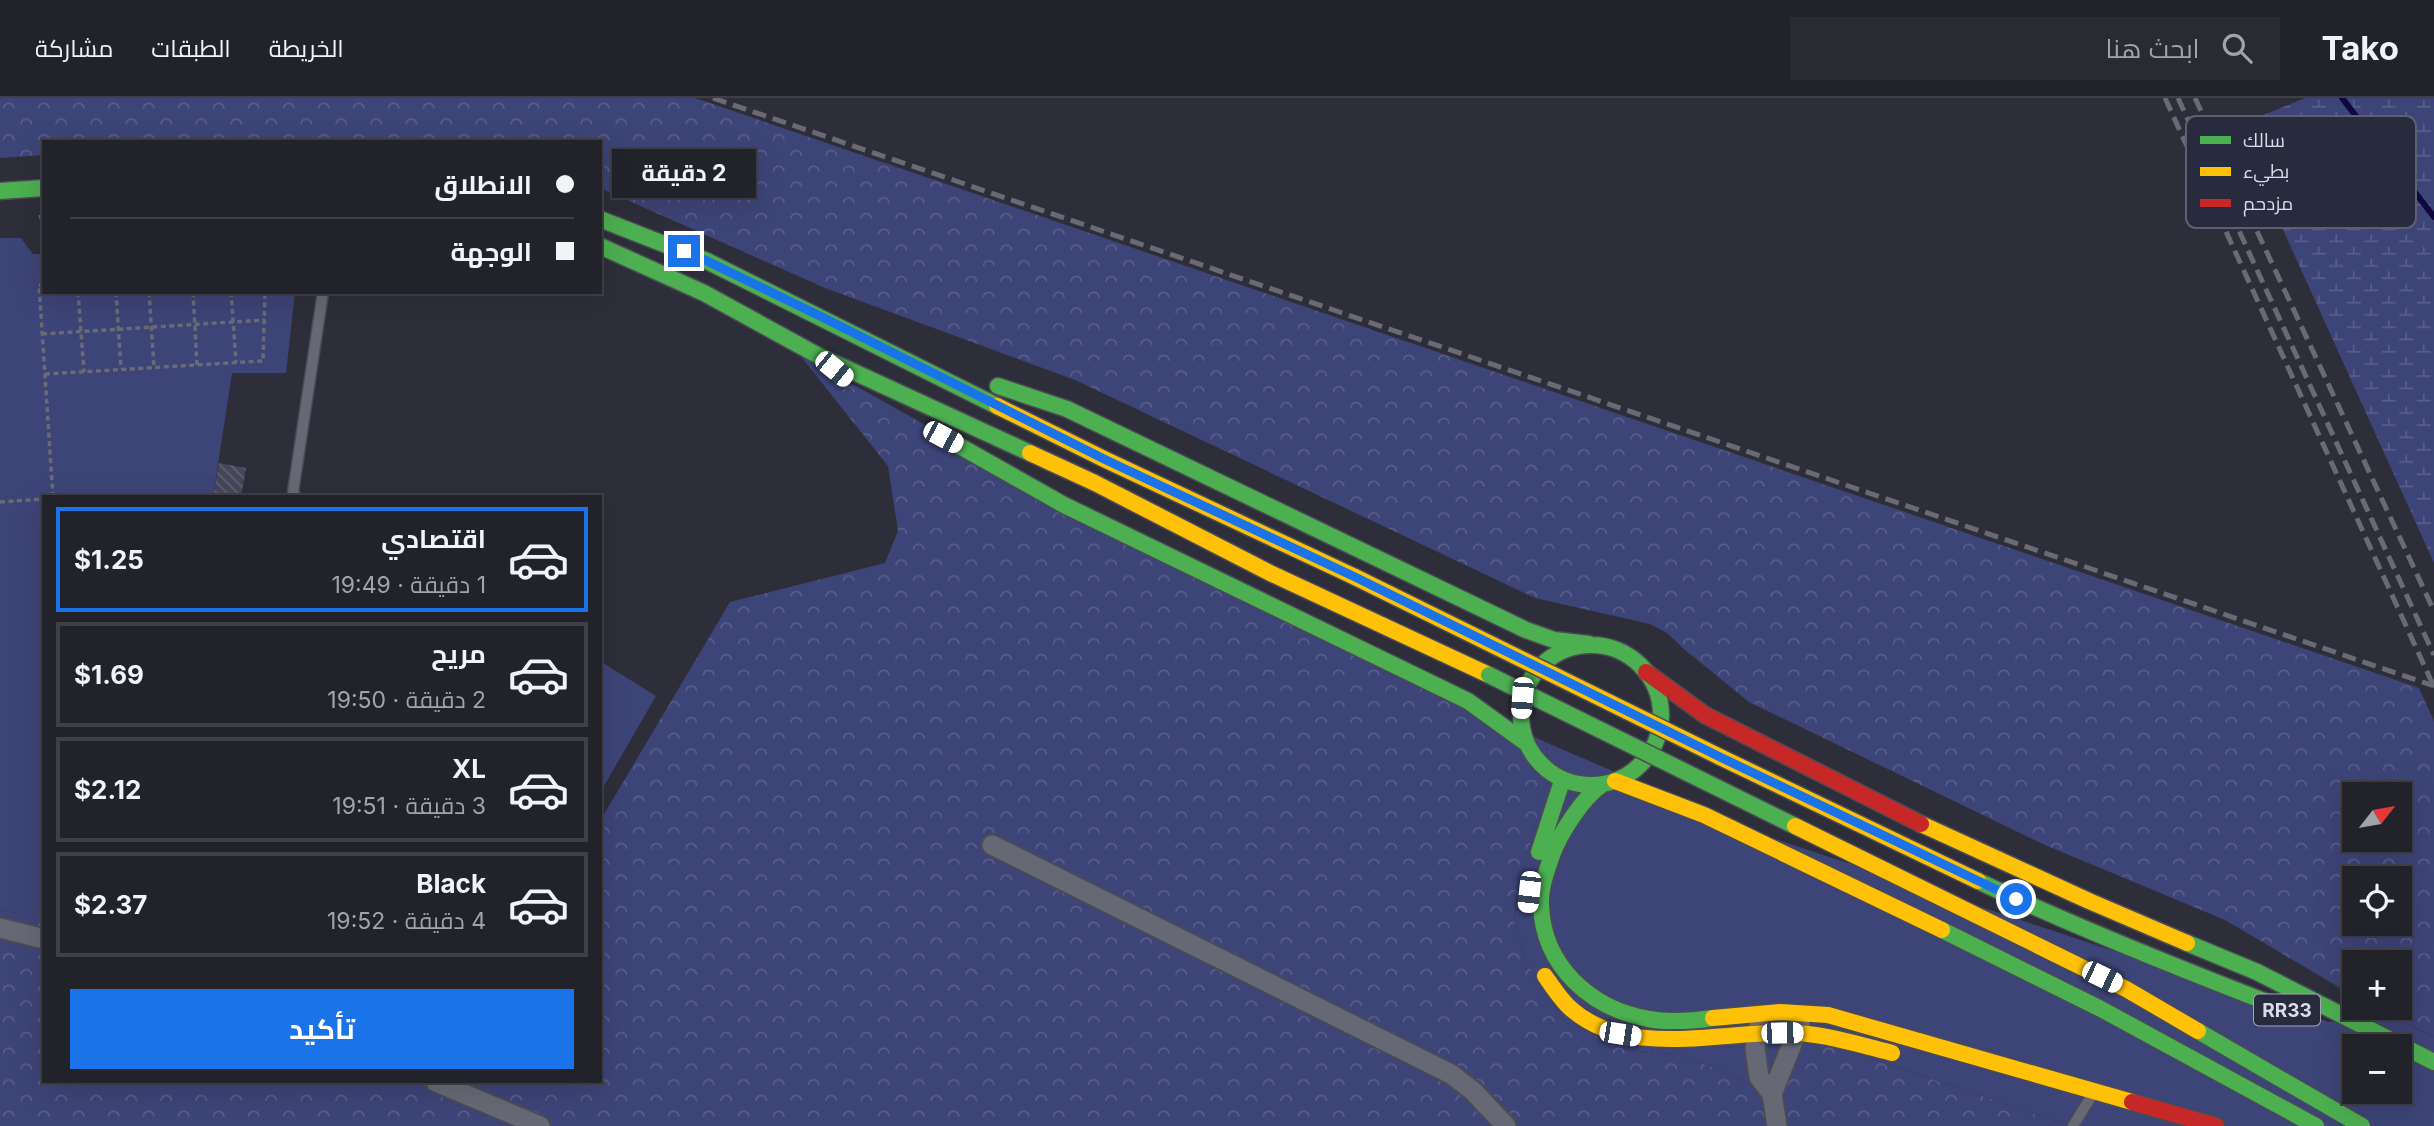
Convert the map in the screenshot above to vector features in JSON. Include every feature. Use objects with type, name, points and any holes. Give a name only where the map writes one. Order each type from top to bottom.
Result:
[{"type":"main road","points":[[0,191],[42,188]]},
{"type":"main road","name":"RR33","points":[[602,220],[707,261],[1106,460],[1355,577],[1720,757],[2058,919],[2189,973],[2352,1034]]},
{"type":"main road","points":[[602,247],[704,293],[817,355],[1095,483],[1270,573],[1489,674],[2078,965],[2126,989],[2362,1126]]},
{"type":"main road","points":[[870,342],[1067,409],[1525,630],[1554,640],[1611,647],[1630,657],[1705,715],[1820,774],[1927,827],[2076,895],[2257,972],[2434,1064]]},
{"type":"main road","points":[[817,355],[868,396]]},
{"type":"main road","points":[[921,425],[1064,505],[1468,701],[1526,743],[1540,764],[1560,779],[1581,785],[1609,783],[1704,815],[2101,1009],[2316,1126]]},
{"type":"main road","points":[[1526,743],[1521,721],[1522,698],[1531,677],[1546,660],[1566,649],[1589,644]]},
{"type":"main road","points":[[1646,672],[1658,695],[1661,722],[1654,747],[1638,768],[1594,790],[1558,842],[1544,886],[1541,905],[1545,929],[1563,972],[1593,1000],[1626,1014],[1653,1020],[1711,1019],[1762,1013],[1804,1012],[1828,1015],[2216,1126]]},
{"type":"main road","points":[[1530,938],[1528,908],[1531,878],[1562,781],[1560,779]]},
{"type":"main road","points":[[1539,965],[1559,997],[1568,1006],[1605,1029],[1669,1040],[1796,1033],[1832,1038],[1913,1059]]},
{"type":"main road","points":[[2412,1056],[2434,1064]]},
{"type":"main road","points":[[2066,1103],[2091,1110]]},
{"type":"street","points":[[992,845],[1451,1074],[1473,1091],[1506,1126]]},
{"type":"street","points":[[0,928],[42,938]]},
{"type":"street","points":[[1772,1094],[1804,1012]]},
{"type":"street","points":[[1762,1013],[1755,1048],[1759,1077],[1772,1094],[1777,1126]]},
{"type":"street","points":[[438,1083],[540,1126]]},
{"type":"lane","points":[[295,495],[293,492],[323,294]]},
{"type":"lane","points":[[2073,1126],[2091,1110],[2094,1092]]},
{"type":"path","points":[[39,212],[42,220]]},
{"type":"path","points":[[42,285],[39,285],[53,495]]},
{"type":"path","points":[[78,294],[83,372]]},
{"type":"path","points":[[116,294],[121,369]]},
{"type":"path","points":[[149,294],[154,368]]},
{"type":"path","points":[[193,294],[197,365]]},
{"type":"path","points":[[231,294],[236,362]]},
{"type":"path","points":[[45,374],[263,361],[265,294]]},
{"type":"path","points":[[43,334],[265,320]]},
{"type":"path","points":[[0,502],[42,499]]},
{"type":"green space","points":[[0,98],[695,98],[2419,688],[2434,721],[2434,1037],[2399,1020],[2412,1020],[2412,950],[2342,950],[2342,989],[2225,920],[2045,845],[1749,702],[1667,633],[1650,624],[1535,598],[1075,380],[825,288],[602,189],[602,140],[42,140],[42,155],[0,158]]},
{"type":"green space","points":[[2305,98],[2434,98],[2434,563],[2282,228],[2416,228],[2416,116],[2261,116]]},
{"type":"green space","points":[[0,238],[21,238],[33,254],[42,254],[42,294],[295,294],[286,373],[232,373],[213,495],[42,495],[42,918],[0,910]]},
{"type":"green space","points":[[799,354],[1027,482],[1545,742],[1551,771],[1519,882],[1514,920],[1525,958],[1542,990],[1565,1022],[1634,1052],[1679,1054],[1779,1095],[1797,1054],[1832,1045],[2070,1126],[0,1126],[0,910],[42,918],[42,1083],[602,1083],[602,818],[730,602],[885,563],[898,531],[888,466]]},
{"type":"green space","points":[[602,662],[656,696],[602,790]]},
{"type":"green space","points":[[1545,742],[1760,834],[2329,1022],[2342,1020],[2398,1020],[2434,1037],[2434,1126],[2070,1126],[1832,1045],[1779,1095],[1679,1054],[1634,1052],[1565,1022],[1542,990],[1525,958],[1514,920],[1519,882],[1551,771]]},
{"type":"building","points":[[219,463],[246,468],[241,495],[213,495]]},
{"type":"waterway","points":[[2342,98],[2356,116]]},
{"type":"waterway","points":[[2416,194],[2434,217]]},
{"type":"railway","points":[[713,98],[2434,686]]},
{"type":"railway","points":[[2165,98],[2186,144]]},
{"type":"railway","points":[[2178,98],[2186,116]]},
{"type":"railway","points":[[2195,98],[2203,116]]},
{"type":"railway","points":[[2224,228],[2434,687]]},
{"type":"railway","points":[[2238,228],[2434,655]]},
{"type":"railway","points":[[2256,228],[2434,611]]},
{"type":"traffic: fast","points":[[0,191],[42,188]]},
{"type":"traffic: fast","points":[[602,220],[707,261],[997,406]]},
{"type":"traffic: fast","points":[[602,247],[704,293],[817,355],[1030,453]]},
{"type":"traffic: fast","points":[[998,386],[1067,409],[1526,630],[1554,640],[1589,644]]},
{"type":"traffic: fast","points":[[940,435],[1064,505],[1468,701],[1526,743]]},
{"type":"traffic: fast","points":[[1591,645],[1618,651],[1640,666],[1655,688],[1661,715],[1655,742],[1640,764],[1618,779],[1591,785],[1564,779],[1542,764],[1527,742],[1521,715],[1527,688],[1542,666],[1564,651],[1591,645]]},
{"type":"traffic: fast","points":[[1489,675],[1795,826]]},
{"type":"traffic: fast","points":[[1539,852],[1562,781],[1560,779]]},
{"type":"traffic: fast","points":[[1603,784],[1572,817],[1547,869],[1541,905],[1544,927],[1551,947],[1574,981],[1608,1006],[1628,1014],[1657,1020],[1713,1018]]},
{"type":"traffic: fast","points":[[1978,881],[2135,950],[2295,1013]]},
{"type":"traffic: fast","points":[[1942,930],[2101,1009],[2316,1126]]},
{"type":"traffic: fast","points":[[2187,943],[2257,972],[2434,1062]]},
{"type":"traffic: fast","points":[[2198,1031],[2362,1126]]},
{"type":"traffic: slow","points":[[997,406],[1355,577]]},
{"type":"traffic: slow","points":[[1030,453],[1095,483],[1270,573],[1489,675]]},
{"type":"traffic: slow","points":[[1355,577],[1720,757]]},
{"type":"traffic: slow","points":[[1720,757],[1978,881]]},
{"type":"traffic: slow","points":[[1615,781],[1704,815],[1942,930]]},
{"type":"traffic: slow","points":[[1921,824],[2187,943]]},
{"type":"traffic: slow","points":[[1795,826],[2126,989],[2198,1031]]},
{"type":"traffic: slow","points":[[1545,976],[1568,1006],[1592,1023],[1618,1033],[1678,1039],[1797,1033],[1833,1038],[1892,1053]]},
{"type":"traffic: slow","points":[[1713,1018],[1780,1012],[1828,1015],[2132,1102]]},
{"type":"traffic: jam","points":[[1646,672],[1705,715],[1921,824]]},
{"type":"traffic: jam","points":[[2132,1102],[2216,1126]]},
{"type":"route","points":[[684,251],[822,317],[1106,460],[1355,577],[2016,899]]}]
